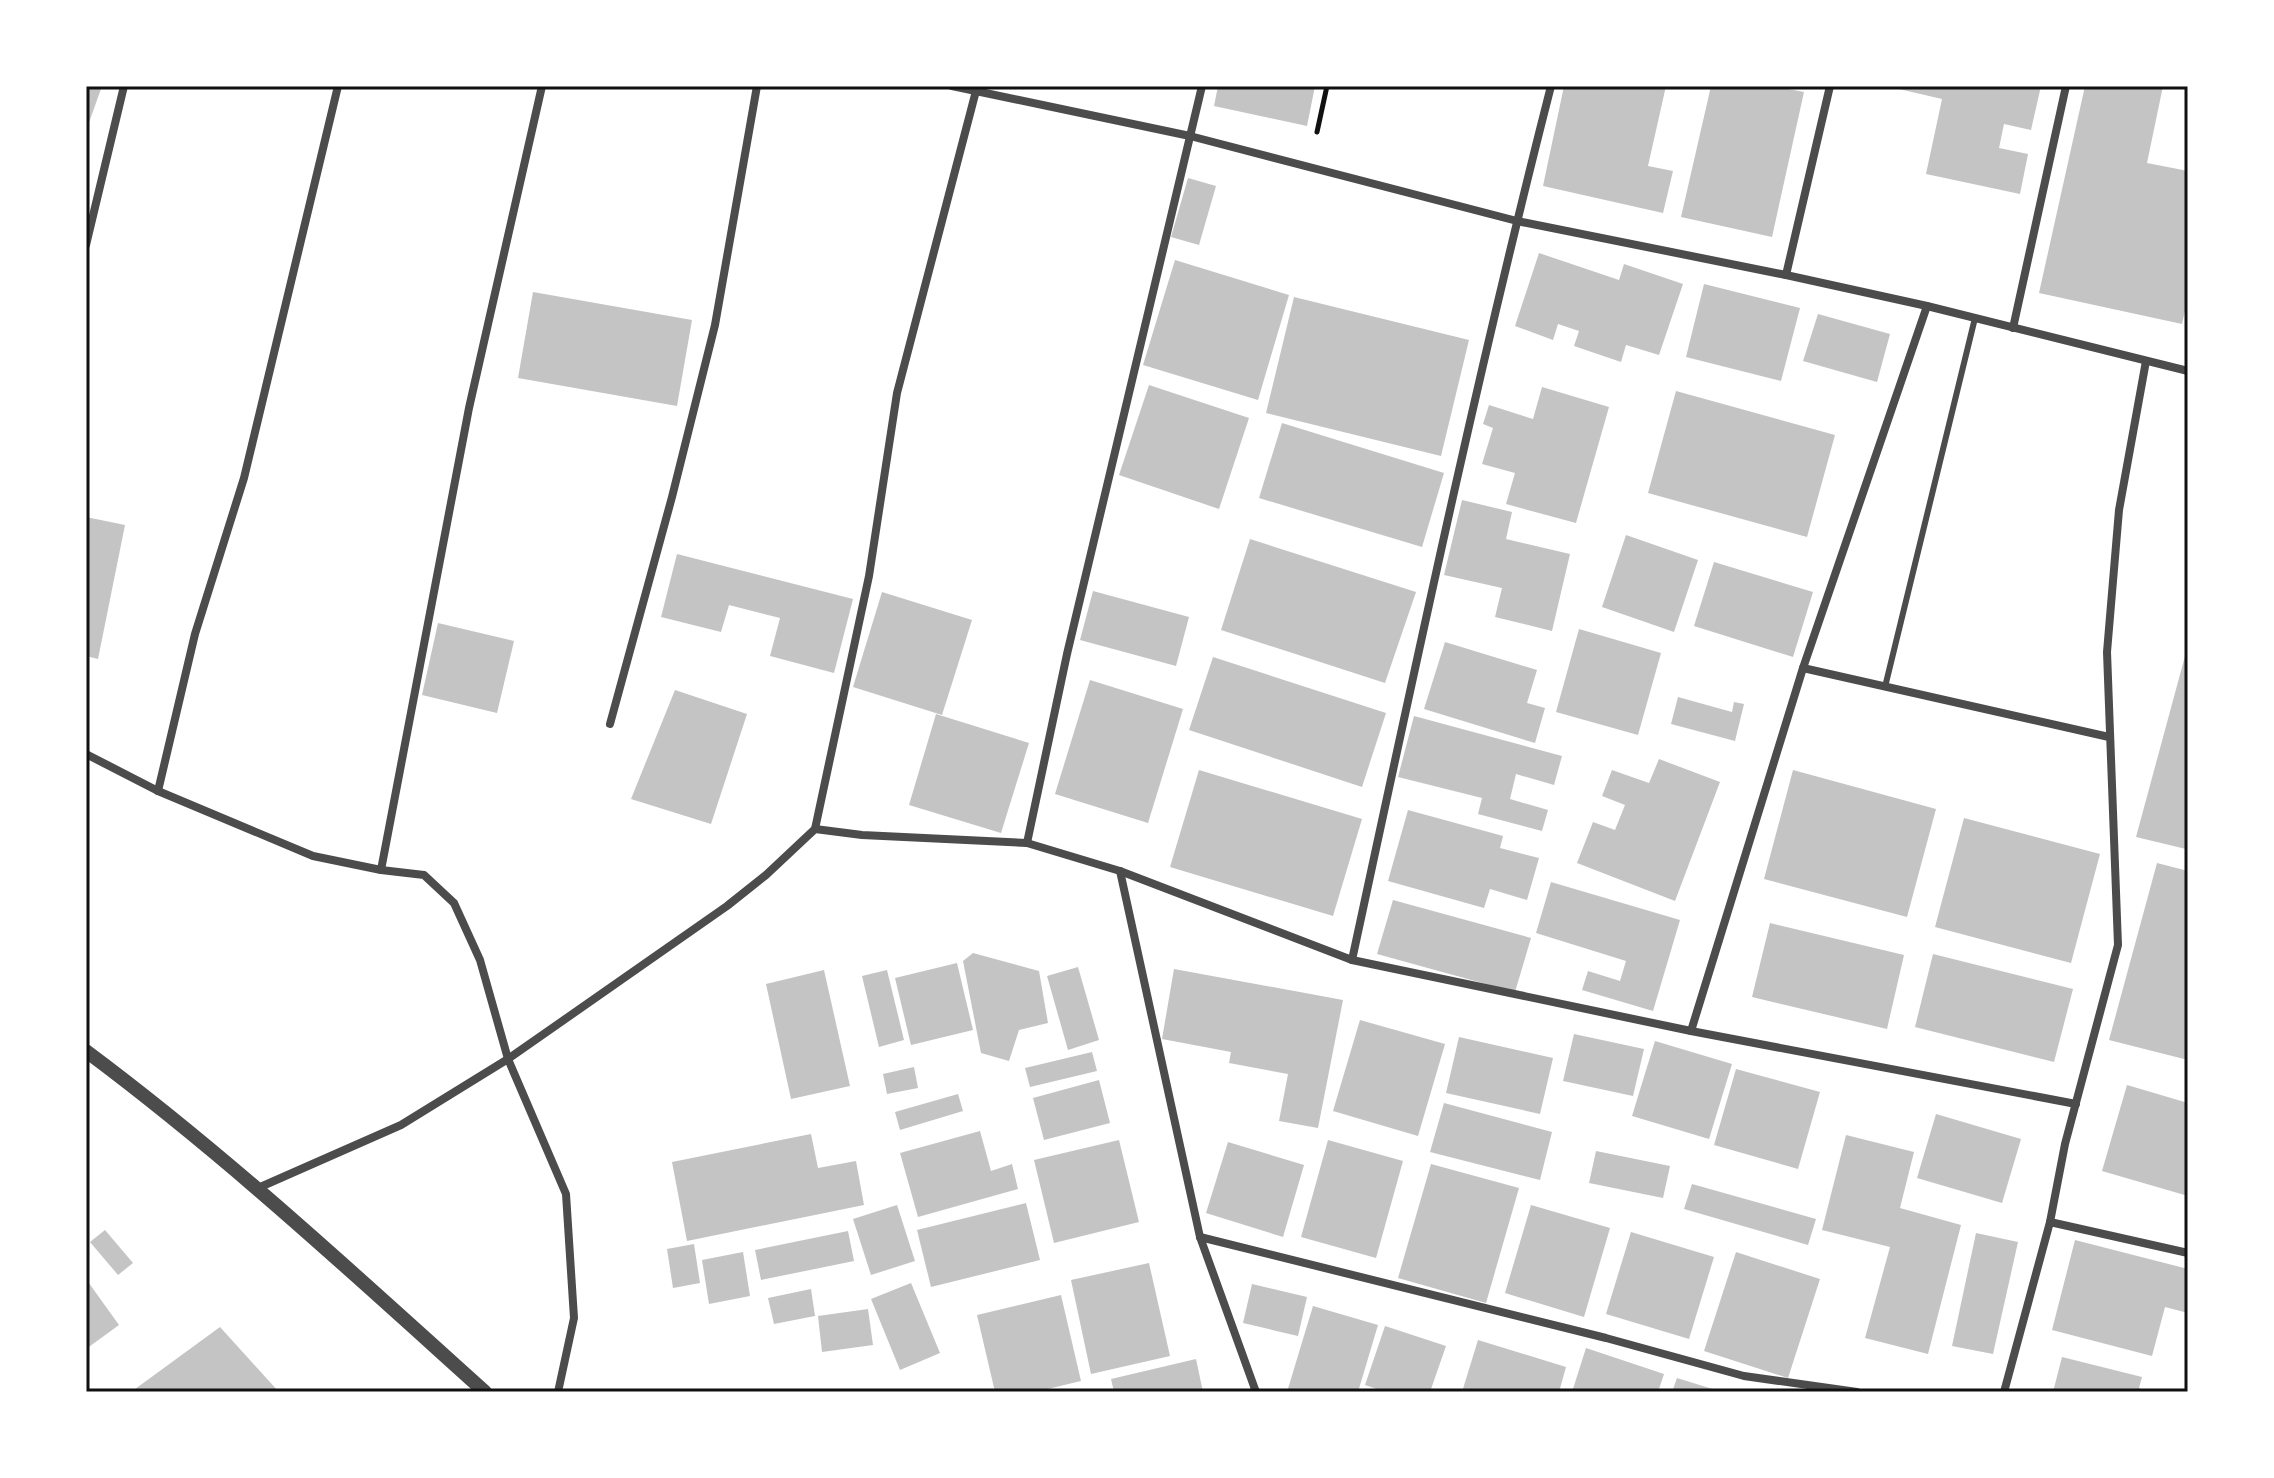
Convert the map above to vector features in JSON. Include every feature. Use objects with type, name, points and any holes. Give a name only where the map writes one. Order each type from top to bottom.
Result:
[{"type":"street","points":[[86,245],[124,86]]},
{"type":"street","points":[[158,791],[195,634],[244,478],[338,86]]},
{"type":"street","points":[[381,870],[469,408],[542,86]]},
{"type":"street","points":[[610,724],[715,325],[757,86]]},
{"type":"street","points":[[952,86],[976,88],[1190,136],[1517,221],[1786,275],[1927,306],[2146,361],[2188,368]]},
{"type":"street","points":[[1027,843],[1067,654],[1202,86]]},
{"type":"street","points":[[1352,960],[1431,590],[1551,86]]},
{"type":"street","points":[[1786,275],[1830,86]]},
{"type":"street","points":[[2013,328],[2066,86]]},
{"type":"street","points":[[258,1188],[401,1125],[508,1059],[727,906],[815,829],[869,576],[897,393],[976,88]]},
{"type":"street","points":[[1691,1031],[1803,668],[1927,306]]},
{"type":"street","points":[[2004,1392],[2050,1222],[2076,1104],[2118,945],[2107,652],[2119,510],[2146,361]]},
{"type":"street","points":[[1803,668],[2109,737]]},
{"type":"street","points":[[86,754],[158,791],[313,856],[424,875],[454,903],[480,960],[508,1059],[566,1194],[574,1318],[558,1392]]},
{"type":"street","points":[[815,829],[862,835],[1027,843],[1120,871],[1352,960],[1691,1031],[2076,1104]]},
{"type":"street","points":[[1120,871],[1200,1237],[1256,1392]]},
{"type":"street","points":[[86,1051],[155,1102],[258,1188],[485,1392]]},
{"type":"street","points":[[2050,1222],[2188,1253]]},
{"type":"street","points":[[1200,1237],[1606,1338],[1744,1376],[1857,1392]]},
{"type":"lane","points":[[1885,687],[1975,318]]},
{"type":"path","points":[[1310,167],[1327,86]]},
{"type":"building","points":[[86,86],[102,86],[86,131]]},
{"type":"building","points":[[1218,86],[1315,86],[1307,126],[1214,106]]},
{"type":"building","points":[[1564,86],[1666,86],[1648,166],[1673,171],[1663,213],[1543,186]]},
{"type":"building","points":[[1711,86],[1773,86],[1804,92],[1772,237],[1681,217]]},
{"type":"building","points":[[1886,86],[2041,86],[2031,130],[2004,124],[1999,148],[2028,154],[2020,194],[1926,174],[1942,99]]},
{"type":"building","points":[[2085,86],[2163,86],[2147,163],[2188,171],[2188,297],[2182,324],[2039,293]]},
{"type":"building","points":[[1188,178],[1216,186],[1199,245],[1171,237]]},
{"type":"building","points":[[1539,253],[1619,280],[1624,264],[1683,284],[1659,355],[1626,345],[1621,362],[1574,346],[1579,331],[1558,324],[1553,340],[1515,326]]},
{"type":"building","points":[[1175,260],[1289,295],[1258,400],[1143,365]]},
{"type":"building","points":[[1704,284],[1800,308],[1781,381],[1686,357]]},
{"type":"building","points":[[533,292],[692,320],[677,406],[518,378]]},
{"type":"building","points":[[1294,297],[1469,340],[1441,456],[1266,413]]},
{"type":"building","points":[[1818,314],[1890,334],[1877,382],[1803,361]]},
{"type":"building","points":[[1149,385],[1249,418],[1219,509],[1119,475]]},
{"type":"building","points":[[1542,387],[1609,407],[1576,523],[1506,504],[1515,473],[1482,464],[1493,428],[1483,424],[1489,405],[1533,419]]},
{"type":"building","points":[[1676,391],[1835,435],[1807,537],[1648,493]]},
{"type":"building","points":[[1282,423],[1444,473],[1422,547],[1259,498]]},
{"type":"building","points":[[1462,500],[1512,512],[1506,539],[1570,554],[1552,631],[1495,617],[1502,588],[1444,575]]},
{"type":"building","points":[[86,517],[125,525],[98,659],[86,656]]},
{"type":"building","points":[[1626,535],[1698,560],[1674,632],[1602,607]]},
{"type":"building","points":[[1250,539],[1416,592],[1385,683],[1221,630]]},
{"type":"building","points":[[677,554],[853,599],[834,673],[770,656],[780,618],[729,605],[721,632],[661,617]]},
{"type":"building","points":[[1714,562],[1813,592],[1793,657],[1694,626]]},
{"type":"building","points":[[1093,591],[1189,617],[1176,666],[1080,640]]},
{"type":"building","points":[[882,592],[972,620],[942,715],[853,687]]},
{"type":"building","points":[[438,623],[514,641],[497,713],[422,695]]},
{"type":"building","points":[[1579,629],[1661,653],[1638,735],[1556,712]]},
{"type":"building","points":[[1445,642],[1537,670],[1527,703],[1545,708],[1535,743],[1424,709]]},
{"type":"building","points":[[2188,645],[2188,842],[2186,849],[2136,837]]},
{"type":"building","points":[[1213,657],[1386,713],[1362,787],[1189,730]]},
{"type":"building","points":[[1090,680],[1183,709],[1148,823],[1055,794]]},
{"type":"building","points":[[675,690],[747,714],[711,824],[631,799]]},
{"type":"building","points":[[1678,697],[1732,712],[1734,702],[1744,704],[1735,741],[1671,724]]},
{"type":"building","points":[[936,714],[1029,743],[1001,833],[909,805]]},
{"type":"building","points":[[1414,716],[1562,756],[1554,785],[1516,774],[1510,799],[1548,810],[1542,831],[1478,814],[1482,798],[1398,777]]},
{"type":"building","points":[[1659,759],[1720,782],[1675,901],[1577,863],[1593,822],[1615,830],[1625,805],[1602,796],[1612,770],[1649,783]]},
{"type":"building","points":[[1199,770],[1362,819],[1333,916],[1170,867]]},
{"type":"building","points":[[1793,770],[1936,809],[1907,917],[1764,879]]},
{"type":"building","points":[[1408,810],[1503,836],[1500,848],[1539,858],[1527,900],[1490,889],[1484,908],[1388,881]]},
{"type":"building","points":[[1964,818],[2100,854],[2071,963],[1935,927]]},
{"type":"building","points":[[2157,863],[2188,871],[2188,1060],[2109,1040]]},
{"type":"building","points":[[1551,882],[1680,920],[1653,1011],[1582,990],[1588,971],[1620,981],[1626,961],[1536,933]]},
{"type":"building","points":[[1393,900],[1531,938],[1515,992],[1377,954]]},
{"type":"building","points":[[1770,923],[1904,955],[1887,1029],[1752,997]]},
{"type":"building","points":[[973,953],[1039,971],[1048,1023],[1019,1030],[1009,1061],[981,1053],[963,961]]},
{"type":"building","points":[[1933,954],[2073,989],[2054,1062],[1915,1027]]},
{"type":"building","points":[[957,963],[973,1030],[911,1045],[895,978]]},
{"type":"building","points":[[1078,967],[1099,1040],[1068,1050],[1047,976]]},
{"type":"building","points":[[1174,969],[1343,1000],[1318,1128],[1279,1121],[1288,1074],[1229,1063],[1231,1052],[1162,1039]]},
{"type":"building","points":[[824,970],[850,1086],[791,1099],[766,984]]},
{"type":"building","points":[[887,970],[904,1040],[879,1047],[862,976]]},
{"type":"building","points":[[1360,1020],[1445,1044],[1418,1136],[1333,1111]]},
{"type":"building","points":[[1574,1034],[1644,1049],[1633,1096],[1563,1081]]},
{"type":"building","points":[[1459,1037],[1553,1058],[1540,1114],[1446,1093]]},
{"type":"building","points":[[1655,1041],[1732,1064],[1709,1139],[1632,1116]]},
{"type":"building","points":[[1092,1052],[1097,1071],[1030,1087],[1025,1068]]},
{"type":"building","points":[[914,1067],[918,1088],[887,1094],[883,1074]]},
{"type":"building","points":[[1736,1069],[1820,1092],[1798,1169],[1714,1145]]},
{"type":"building","points":[[1099,1080],[1110,1123],[1044,1140],[1033,1098]]},
{"type":"building","points":[[2127,1085],[2188,1103],[2188,1196],[2102,1171]]},
{"type":"building","points":[[958,1094],[963,1111],[900,1130],[895,1112]]},
{"type":"building","points":[[1444,1103],[1552,1132],[1540,1180],[1430,1152]]},
{"type":"building","points":[[1936,1114],[2021,1139],[2002,1203],[1917,1178]]},
{"type":"building","points":[[980,1131],[991,1171],[1012,1164],[1018,1189],[918,1217],[900,1153]]},
{"type":"building","points":[[811,1134],[818,1168],[856,1161],[864,1205],[687,1241],[672,1162]]},
{"type":"building","points":[[1846,1135],[1914,1152],[1900,1208],[1961,1225],[1928,1354],[1865,1338],[1890,1247],[1822,1230]]},
{"type":"building","points":[[1119,1140],[1139,1222],[1054,1243],[1034,1160]]},
{"type":"building","points":[[1328,1140],[1403,1161],[1376,1258],[1301,1237]]},
{"type":"building","points":[[1228,1142],[1304,1165],[1283,1237],[1206,1213]]},
{"type":"building","points":[[1596,1151],[1670,1166],[1663,1198],[1589,1183]]},
{"type":"building","points":[[1431,1164],[1519,1188],[1486,1303],[1398,1278]]},
{"type":"building","points":[[1692,1184],[1816,1219],[1808,1245],[1684,1209]]},
{"type":"building","points":[[1026,1203],[1040,1260],[931,1287],[917,1230]]},
{"type":"building","points":[[897,1205],[915,1261],[871,1275],[853,1219]]},
{"type":"building","points":[[1531,1205],[1610,1228],[1584,1317],[1505,1293]]},
{"type":"building","points":[[105,1230],[133,1263],[118,1275],[90,1242]]},
{"type":"building","points":[[848,1231],[854,1261],[761,1280],[755,1250]]},
{"type":"building","points":[[1631,1232],[1714,1257],[1689,1339],[1606,1314]]},
{"type":"building","points":[[1976,1233],[2018,1242],[1993,1354],[1952,1346]]},
{"type":"building","points":[[2075,1240],[2188,1269],[2188,1313],[2165,1307],[2152,1356],[2052,1330]]},
{"type":"building","points":[[694,1244],[700,1283],[673,1288],[667,1249]]},
{"type":"building","points":[[743,1252],[750,1296],[709,1304],[702,1260]]},
{"type":"building","points":[[1736,1252],[1820,1279],[1788,1378],[1704,1351]]},
{"type":"building","points":[[1149,1263],[1170,1356],[1091,1374],[1071,1280]]},
{"type":"building","points":[[86,1279],[119,1325],[86,1349]]},
{"type":"building","points":[[911,1283],[940,1353],[900,1370],[871,1299]]},
{"type":"building","points":[[1252,1284],[1307,1297],[1298,1336],[1243,1323]]},
{"type":"building","points":[[811,1289],[815,1316],[774,1324],[768,1298]]},
{"type":"building","points":[[1061,1295],[1081,1381],[1035,1392],[995,1392],[977,1315]]},
{"type":"building","points":[[1313,1306],[1378,1325],[1358,1392],[1287,1392]]},
{"type":"building","points":[[868,1309],[873,1345],[822,1352],[818,1316]]},
{"type":"building","points":[[1385,1326],[1446,1346],[1430,1392],[1386,1392],[1365,1385]]},
{"type":"building","points":[[220,1327],[279,1392],[131,1392]]},
{"type":"building","points":[[1478,1340],[1566,1367],[1559,1392],[1462,1392]]},
{"type":"building","points":[[1586,1348],[1664,1374],[1658,1392],[1572,1392]]},
{"type":"building","points":[[2062,1357],[2142,1377],[2139,1388],[2148,1392],[2053,1392]]},
{"type":"building","points":[[1196,1359],[1203,1392],[1114,1392],[1111,1379]]},
{"type":"building","points":[[1677,1378],[1719,1391],[1719,1392],[1672,1392]]}]
